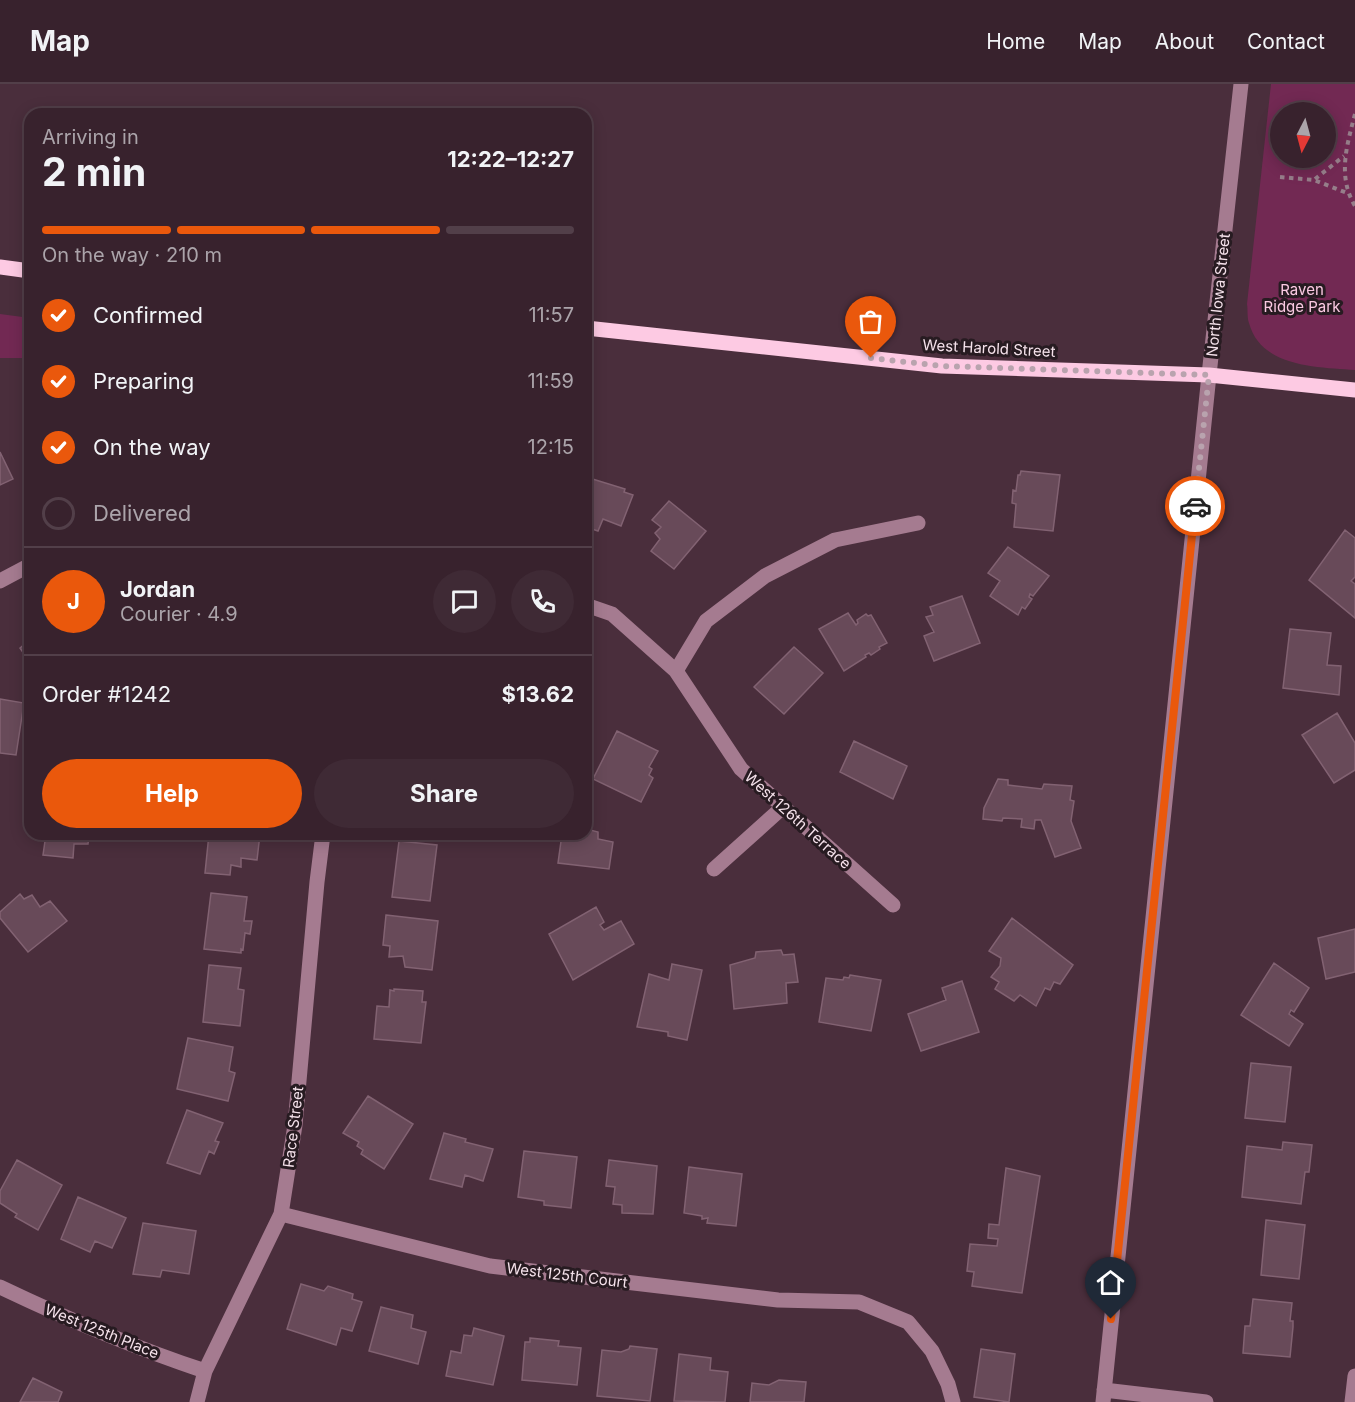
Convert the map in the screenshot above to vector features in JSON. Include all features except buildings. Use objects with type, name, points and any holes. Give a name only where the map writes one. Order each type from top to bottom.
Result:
[{"type":"main road","points":[[0,267],[24,270]]},
{"type":"main road","name":"West Harold Street","points":[[592,329],[942,366],[1209,375],[1355,390]]},
{"type":"street","name":"North Iowa Street","points":[[1103,1396],[1241,84]]},
{"type":"street","points":[[676,670],[706,621],[765,576],[835,540],[918,523]]},
{"type":"street","points":[[0,581],[24,568]]},
{"type":"street","name":"West 126th Terrace","points":[[592,606],[612,614],[676,670],[741,769],[892,904]]},
{"type":"street","points":[[714,869],[783,807]]},
{"type":"street","name":"Race Street","points":[[197,1402],[205,1371],[281,1214],[295,1125],[322,840]]},
{"type":"street","name":"West 125th Court","points":[[281,1214],[490,1266],[778,1300],[859,1302],[908,1322],[932,1351],[948,1384],[953,1402]]},
{"type":"street","name":"West 125th Place","points":[[0,1287],[48,1310],[205,1371]]},
{"type":"street","points":[[1352,1402],[1355,1376]]},
{"type":"street","points":[[1103,1396],[1206,1402]]},
{"type":"path","points":[[1355,114],[1344,156],[1347,193],[1355,206]]},
{"type":"path","points":[[1314,180],[1344,156]]},
{"type":"path","points":[[1280,177],[1314,180],[1347,193]]},
{"type":"green space","name":"Raven Ridge Park","points":[[1271,84],[1355,84],[1355,370],[1309,366],[1278,357],[1256,338],[1248,321],[1247,304]]},
{"type":"green space","points":[[0,314],[24,317],[24,358],[0,358]]},
{"type":"way so far","points":[[871,358],[942,366],[1209,375],[1195,506]]},
{"type":"route","points":[[1111,1319],[1195,506]]}]
